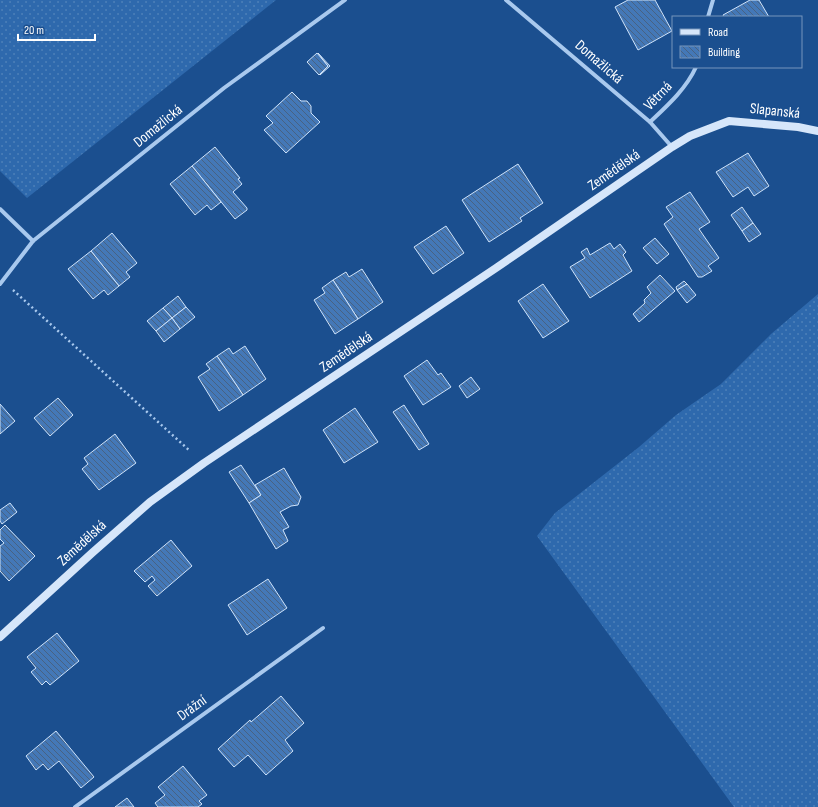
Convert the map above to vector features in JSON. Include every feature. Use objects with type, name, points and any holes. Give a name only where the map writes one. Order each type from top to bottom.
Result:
[{"type":"street","name":"Domažlická","points":[[2,283],[33,241],[224,88],[345,0]]},
{"type":"street","name":"Domažlická","points":[[506,0],[650,122],[672,147]]},
{"type":"street","points":[[708,16],[713,0]]},
{"type":"street","name":"Větrná","points":[[650,122],[668,105],[691,78],[696,68]]},
{"type":"street","name":"Slapanská","points":[[729,121],[798,127],[818,131]]},
{"type":"street","name":"Zemědělská","points":[[0,638],[144,507],[204,463],[496,268],[672,147],[690,136],[729,121]]},
{"type":"street","points":[[0,209],[33,241]]},
{"type":"street","name":"Drážní","points":[[75,807],[323,628]]},
{"type":"path","points":[[2,283],[204,463]]},
{"type":"shaded area","points":[[0,0],[276,0],[27,198],[0,171]]},
{"type":"shaded area","points":[[818,294],[818,807],[734,807],[537,536],[555,513],[639,447],[676,415],[721,384],[771,334]]},
{"type":"building","points":[[628,0],[655,0],[672,31],[638,50],[615,7]]},
{"type":"building","points":[[750,0],[759,0],[768,16],[724,16]]},
{"type":"building","points":[[317,53],[328,66],[319,75],[307,62]]},
{"type":"building","points":[[318,53],[330,66],[320,75],[328,66]]},
{"type":"building","points":[[292,92],[301,101],[307,101],[311,106],[311,113],[320,122],[286,153],[264,130],[273,123],[266,116]]},
{"type":"building","points":[[215,147],[240,178],[238,179],[242,184],[233,192],[247,208],[247,210],[235,219],[192,166]]},
{"type":"building","points":[[748,153],[769,186],[754,196],[748,187],[733,197],[716,172]]},
{"type":"building","points":[[518,164],[543,203],[520,218],[522,221],[489,242],[462,200]]},
{"type":"building","points":[[192,166],[221,202],[211,210],[207,205],[195,215],[170,184]]},
{"type":"building","points":[[690,192],[710,222],[699,229],[719,258],[708,266],[712,271],[702,277],[698,277],[664,224],[673,217],[666,207]]},
{"type":"building","points":[[742,207],[753,223],[742,231],[731,215]]},
{"type":"building","points":[[753,223],[761,234],[749,242],[742,231]]},
{"type":"building","points":[[446,226],[464,253],[433,274],[414,247]]},
{"type":"building","points":[[112,233],[137,263],[126,272],[130,277],[119,286],[91,251]]},
{"type":"building","points":[[655,238],[669,254],[657,264],[643,248]]},
{"type":"building","points":[[610,243],[614,249],[620,244],[626,252],[623,255],[632,271],[590,298],[570,267],[585,258],[581,252],[587,248],[590,255]]},
{"type":"building","points":[[91,251],[119,286],[108,295],[104,290],[93,299],[68,269]]},
{"type":"building","points":[[362,269],[383,302],[358,319],[333,280],[346,272],[349,277]]},
{"type":"building","points":[[660,275],[675,291],[639,322],[633,314],[645,303],[644,300],[651,293],[647,287]]},
{"type":"building","points":[[333,280],[358,319],[335,334],[314,300],[325,293],[322,288]]},
{"type":"building","points":[[684,281],[687,284],[677,290],[676,287]]},
{"type":"building","points":[[543,284],[569,321],[543,338],[518,301]]},
{"type":"building","points":[[687,284],[696,295],[687,303],[677,290]]},
{"type":"building","points":[[178,296],[186,307],[172,318],[163,308]]},
{"type":"building","points":[[186,307],[195,317],[180,329],[172,318]]},
{"type":"building","points":[[163,308],[172,318],[156,331],[147,321]]},
{"type":"building","points":[[172,318],[180,329],[164,342],[156,331]]},
{"type":"building","points":[[245,346],[266,379],[243,395],[217,356],[229,348],[233,354]]},
{"type":"building","points":[[217,356],[243,395],[219,411],[198,377],[210,369],[206,364]]},
{"type":"building","points":[[427,360],[438,375],[441,373],[451,387],[423,405],[404,376]]},
{"type":"building","points":[[471,377],[480,389],[467,398],[459,386]]},
{"type":"building","points":[[58,398],[73,415],[50,436],[34,418]]},
{"type":"building","points":[[0,404],[15,421],[0,434]]},
{"type":"building","points":[[404,405],[429,444],[419,450],[393,412]]},
{"type":"building","points":[[355,408],[378,442],[344,463],[323,430]]},
{"type":"building","points":[[115,434],[136,463],[99,490],[82,469],[88,464],[84,458]]},
{"type":"building","points":[[241,465],[261,495],[249,503],[229,472]]},
{"type":"building","points":[[284,468],[301,497],[298,505],[291,506],[280,512],[289,527],[283,530],[288,541],[276,549],[249,503],[261,495],[255,485]]},
{"type":"building","points":[[10,503],[17,512],[2,524],[0,521],[0,510]]},
{"type":"building","points":[[5,525],[35,556],[9,581],[0,571],[0,546],[4,543],[0,539],[0,530]]},
{"type":"building","points":[[171,540],[192,566],[157,596],[148,586],[155,580],[152,576],[145,582],[134,571]]},
{"type":"building","points":[[268,579],[287,608],[247,635],[228,605]]},
{"type":"building","points":[[57,633],[79,661],[50,685],[46,681],[42,685],[31,672],[36,668],[27,657]]},
{"type":"building","points":[[281,696],[304,723],[285,740],[293,751],[266,775],[248,755],[234,767],[218,749],[250,720],[251,722]]},
{"type":"building","points":[[56,731],[94,777],[81,788],[59,761],[48,770],[43,764],[36,770],[26,756]]},
{"type":"building","points":[[183,766],[207,795],[199,801],[202,804],[198,807],[158,807],[155,803],[165,795],[158,787]]},
{"type":"building","points":[[127,798],[134,807],[115,807]]}]
